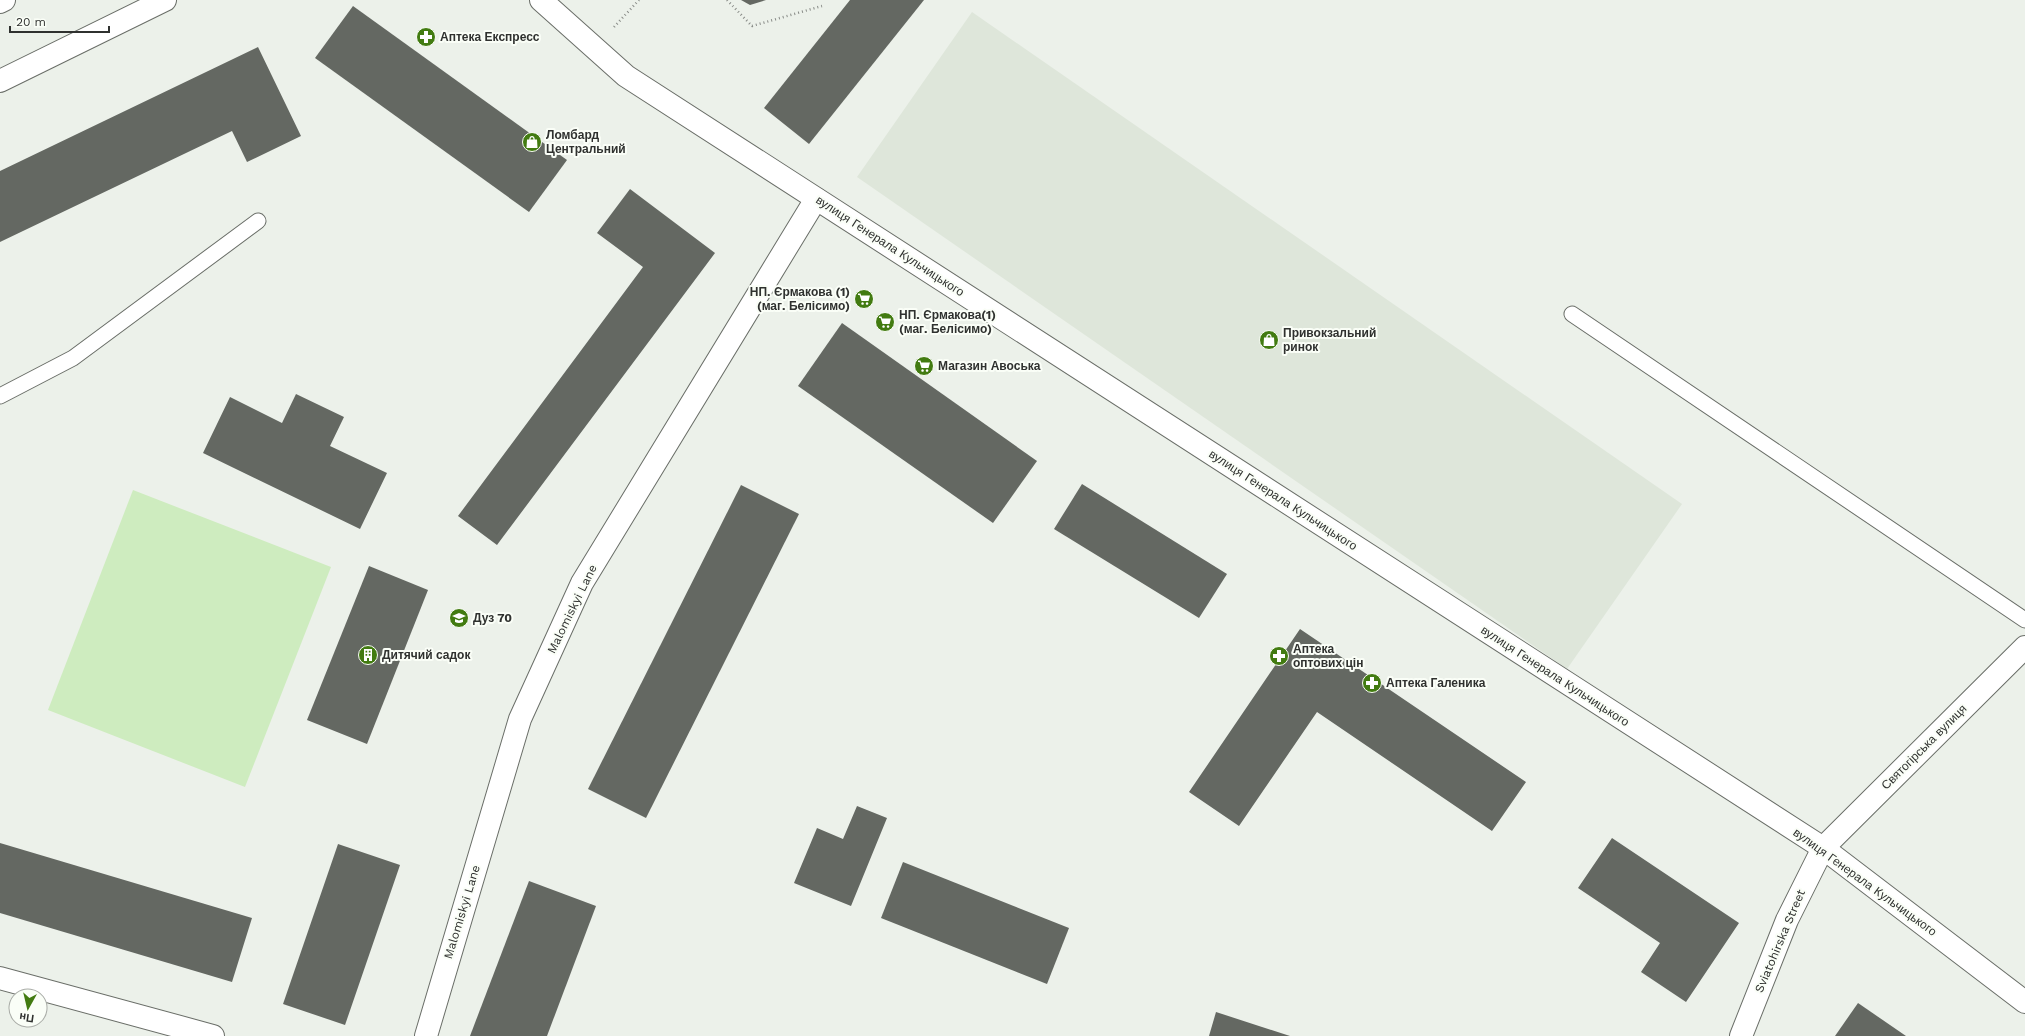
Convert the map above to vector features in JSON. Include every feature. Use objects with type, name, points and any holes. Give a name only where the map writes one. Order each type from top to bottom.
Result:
[{"type":"street","points":[[0,2],[4,0]]},
{"type":"street","points":[[0,81],[165,0]]},
{"type":"street","name":"вулиця Генерала Кульчицького","points":[[541,0],[626,76],[1823,848],[2025,1002]]},
{"type":"street","name":"Malomiskyi Lane","points":[[426,1036],[520,719],[582,583],[816,199]]},
{"type":"street","name":"Святогірська вулиця","points":[[1823,848],[2025,647]]},
{"type":"street","name":"Sviatohirska Street","points":[[1741,1036],[1787,920],[1823,848]]},
{"type":"street","points":[[0,978],[212,1036]]},
{"type":"lane","points":[[0,396],[73,358],[258,221]]},
{"type":"lane","points":[[1572,314],[2025,620]]},
{"type":"path","points":[[594,48],[640,0]]},
{"type":"path","points":[[727,0],[752,26],[822,6]]},
{"type":"shaded area","name":"Привокзальний ринок","points":[[972,12],[1682,504],[1567,669],[857,177]]},
{"type":"green space","points":[[133,490],[331,567],[245,787],[48,710]]},
{"type":"building","points":[[741,0],[766,0],[750,5]]},
{"type":"building","points":[[850,0],[924,0],[809,144],[764,108]]},
{"type":"building","points":[[353,6],[567,160],[529,212],[315,58]]},
{"type":"building","points":[[258,47],[301,136],[247,162],[232,131],[0,242],[0,171]]},
{"type":"building","points":[[630,189],[715,253],[497,545],[458,516],[643,267],[597,233]]},
{"type":"building","points":[[842,323],[1037,461],[993,523],[798,386]]},
{"type":"building","points":[[296,394],[344,417],[330,446],[387,473],[360,529],[203,453],[230,397],[282,423]]},
{"type":"building","points":[[1082,484],[1227,574],[1199,618],[1054,529]]},
{"type":"building","points":[[741,485],[799,514],[646,818],[588,789]]},
{"type":"building","name":"Дитячий садок","points":[[369,566],[428,590],[367,744],[307,720]]},
{"type":"building","points":[[1300,629],[1526,782],[1492,831],[1317,712],[1239,826],[1189,792]]},
{"type":"building","points":[[857,806],[887,818],[851,906],[794,883],[817,828],[843,839]]},
{"type":"building","points":[[1612,838],[1739,923],[1686,1002],[1641,972],[1660,943],[1578,888]]},
{"type":"building","points":[[0,843],[252,918],[232,982],[0,913]]},
{"type":"building","points":[[338,844],[400,865],[345,1025],[283,1004]]},
{"type":"building","points":[[903,862],[1069,928],[1047,984],[881,918]]},
{"type":"building","points":[[529,881],[596,906],[547,1036],[470,1036]]},
{"type":"building","points":[[1858,1003],[1906,1036],[1835,1036]]},
{"type":"building","points":[[1216,1012],[1290,1036],[1209,1036]]},
{"type":"place","name":"Аптека Експресс","points":[[426,37]]},
{"type":"place","name":"Ломбард Центральний","points":[[532,142]]},
{"type":"place","name":"НП. Єрмакова (1) (маг. Белісимо)","points":[[864,299]]},
{"type":"place","name":"НП. Єрмакова(1) (маг. Белісимо)","points":[[885,322]]},
{"type":"place","name":"Привокзальний ринок","points":[[1269,340]]},
{"type":"place","name":"Магазин Авоська","points":[[924,366]]},
{"type":"place","name":"Дуз 70","points":[[459,618]]},
{"type":"place","name":"Дитячий садок","points":[[368,655]]},
{"type":"place","name":"Аптека оптових цін","points":[[1279,656]]},
{"type":"place","name":"Аптека Галеника","points":[[1372,683]]}]
